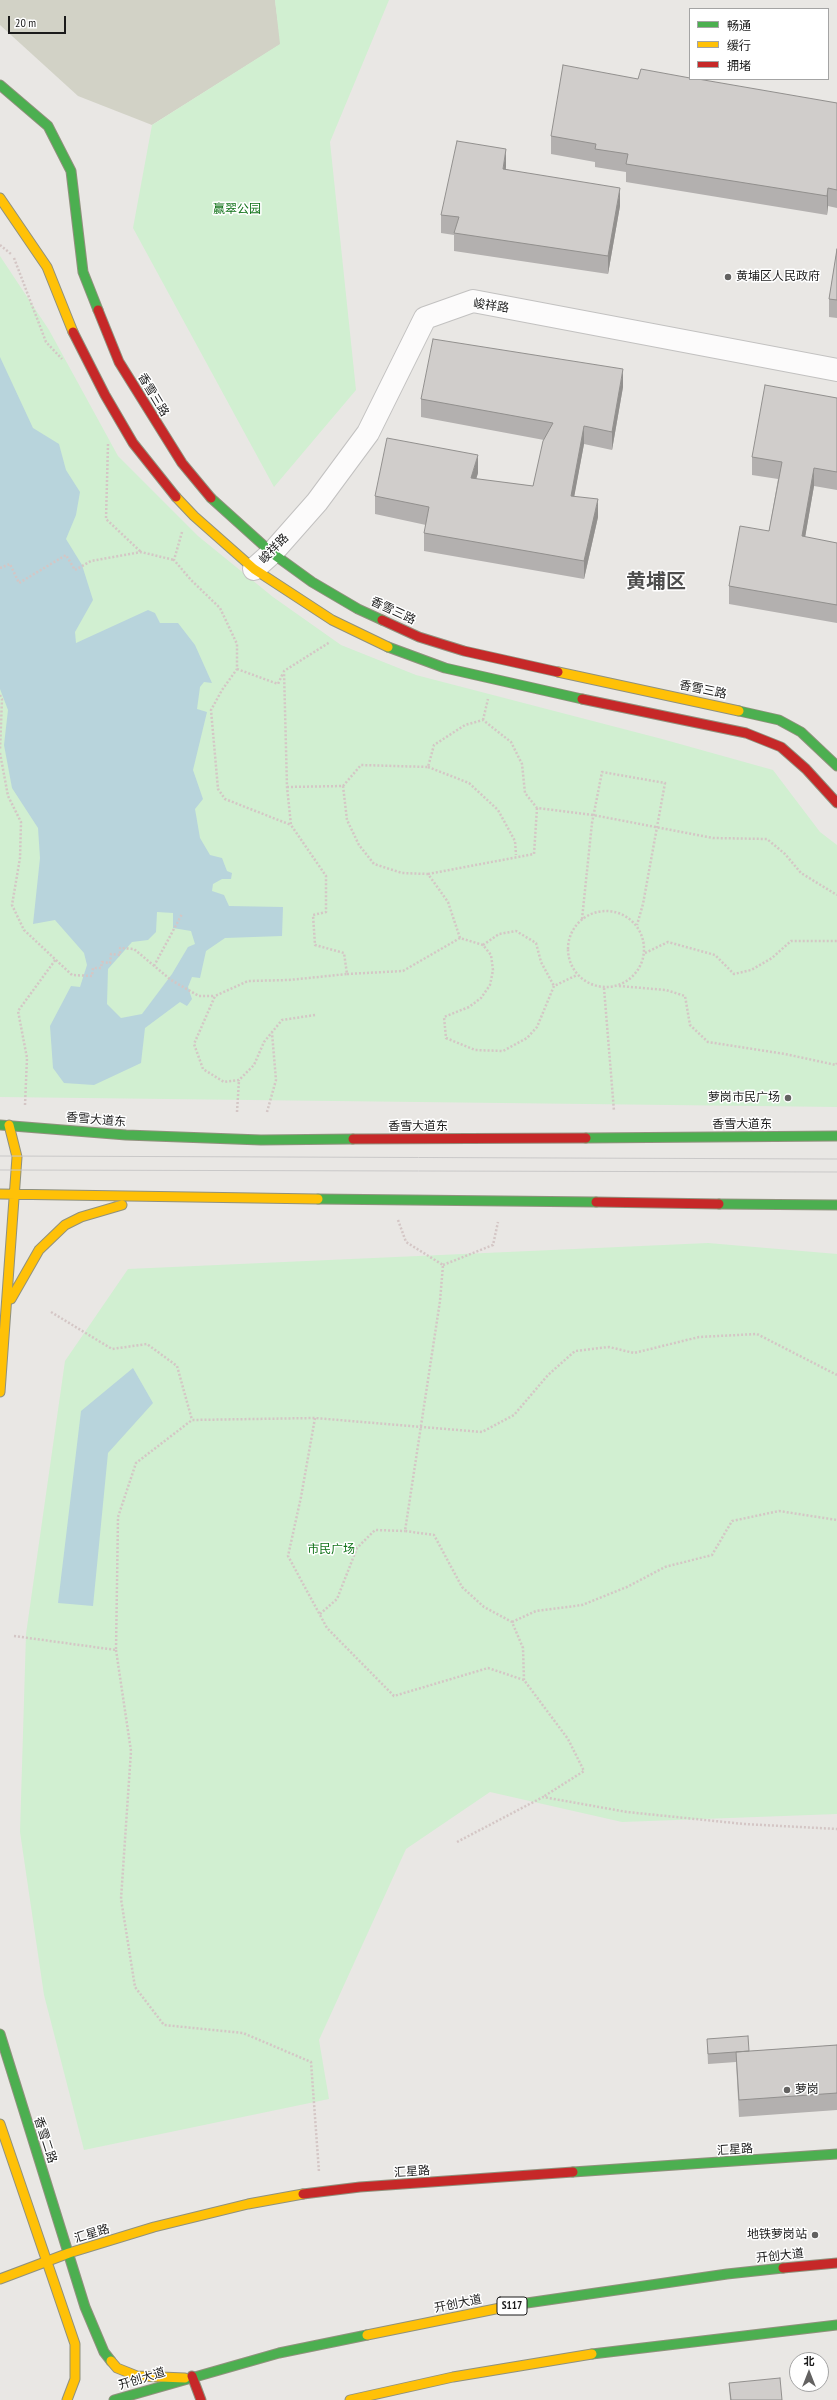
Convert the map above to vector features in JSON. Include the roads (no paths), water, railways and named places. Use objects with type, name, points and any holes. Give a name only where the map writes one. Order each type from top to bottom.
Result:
[{"type":"street","name":"香雪三路","points":[[0,85],[48,126],[71,171],[82,272],[119,362],[182,463],[214,500],[272,553],[312,582],[358,609],[419,637],[464,651],[779,720],[801,732],[837,766]]},
{"type":"street","points":[[0,198],[47,267],[78,341],[105,395],[133,443],[168,489],[194,516],[254,569],[332,620],[396,651],[445,668],[668,718],[746,733],[774,744],[781,747],[806,769],[837,803]]},
{"type":"street","name":"峻祥路","points":[[254,569],[272,553],[317,502],[368,433],[425,318],[473,301],[837,370]]},
{"type":"street","points":[[4,1125],[4,1140]]},
{"type":"street","points":[[0,1392],[8,1303],[17,1157],[4,1125]]},
{"type":"street","name":"香雪大道东","points":[[4,1125],[126,1135],[262,1140],[837,1136]]},
{"type":"street","points":[[0,1194],[157,1198],[837,1205]]},
{"type":"street","points":[[8,1303],[39,1250],[65,1226],[100,1210],[157,1198]]},
{"type":"street","name":"香雪二路","points":[[0,2034],[85,2307],[104,2352],[117,2368],[137,2376],[189,2377]]},
{"type":"street","points":[[0,2124],[48,2261],[75,2344],[75,2379],[67,2400]]},
{"type":"street","name":"汇星路","points":[[0,2279],[69,2253],[154,2227],[207,2213],[321,2192],[360,2187],[837,2154]]},
{"type":"street","name":"开创大道","points":[[114,2400],[189,2377],[279,2353],[509,2306],[727,2274],[837,2263]]},
{"type":"street","points":[[350,2400],[453,2377],[615,2350],[837,2325]]},
{"type":"street","points":[[189,2377],[200,2400]]},
{"type":"water","points":[[0,357],[33,428],[59,444],[66,470],[80,492],[76,515],[66,539],[82,565],[93,600],[75,632],[76,643],[148,610],[155,613],[160,623],[178,623],[195,645],[212,683],[204,682],[200,687],[197,709],[207,712],[193,770],[203,799],[195,809],[200,838],[210,855],[222,858],[227,871],[232,873],[231,879],[222,879],[213,884],[212,891],[224,895],[229,906],[283,907],[282,936],[225,938],[206,951],[200,978],[192,977],[188,987],[192,999],[187,1006],[180,1002],[145,1028],[141,1063],[94,1085],[64,1083],[53,1068],[50,1026],[71,986],[80,987],[87,965],[84,953],[55,920],[33,924],[40,858],[38,828],[12,788],[4,745],[8,710],[0,689]],"holes":[[[157,912],[173,913],[173,928],[191,931],[195,944],[188,947],[172,974],[142,1014],[121,1018],[107,1004],[108,969],[132,942],[148,940],[156,932]]]},
{"type":"water","points":[[133,1368],[153,1403],[108,1453],[93,1606],[58,1603],[81,1411]]},
{"type":"tram line","points":[[0,1156],[837,1159]]},
{"type":"tram line","points":[[0,1170],[837,1172]]},
{"type":"place","name":"黄埔区人民政府","points":[[728,277]]},
{"type":"place","name":"萝岗市民广场","points":[[788,1098]]},
{"type":"place","name":"萝岗","points":[[787,2090]]},
{"type":"place","name":"地铁萝岗站","points":[[815,2235]]},
{"type":"district","name":"黄埔区","points":[[656,582]]},
{"type":"park label","name":"赢翠公园","points":[[237,210]]},
{"type":"park label","name":"市民广场","points":[[331,1550]]}]
